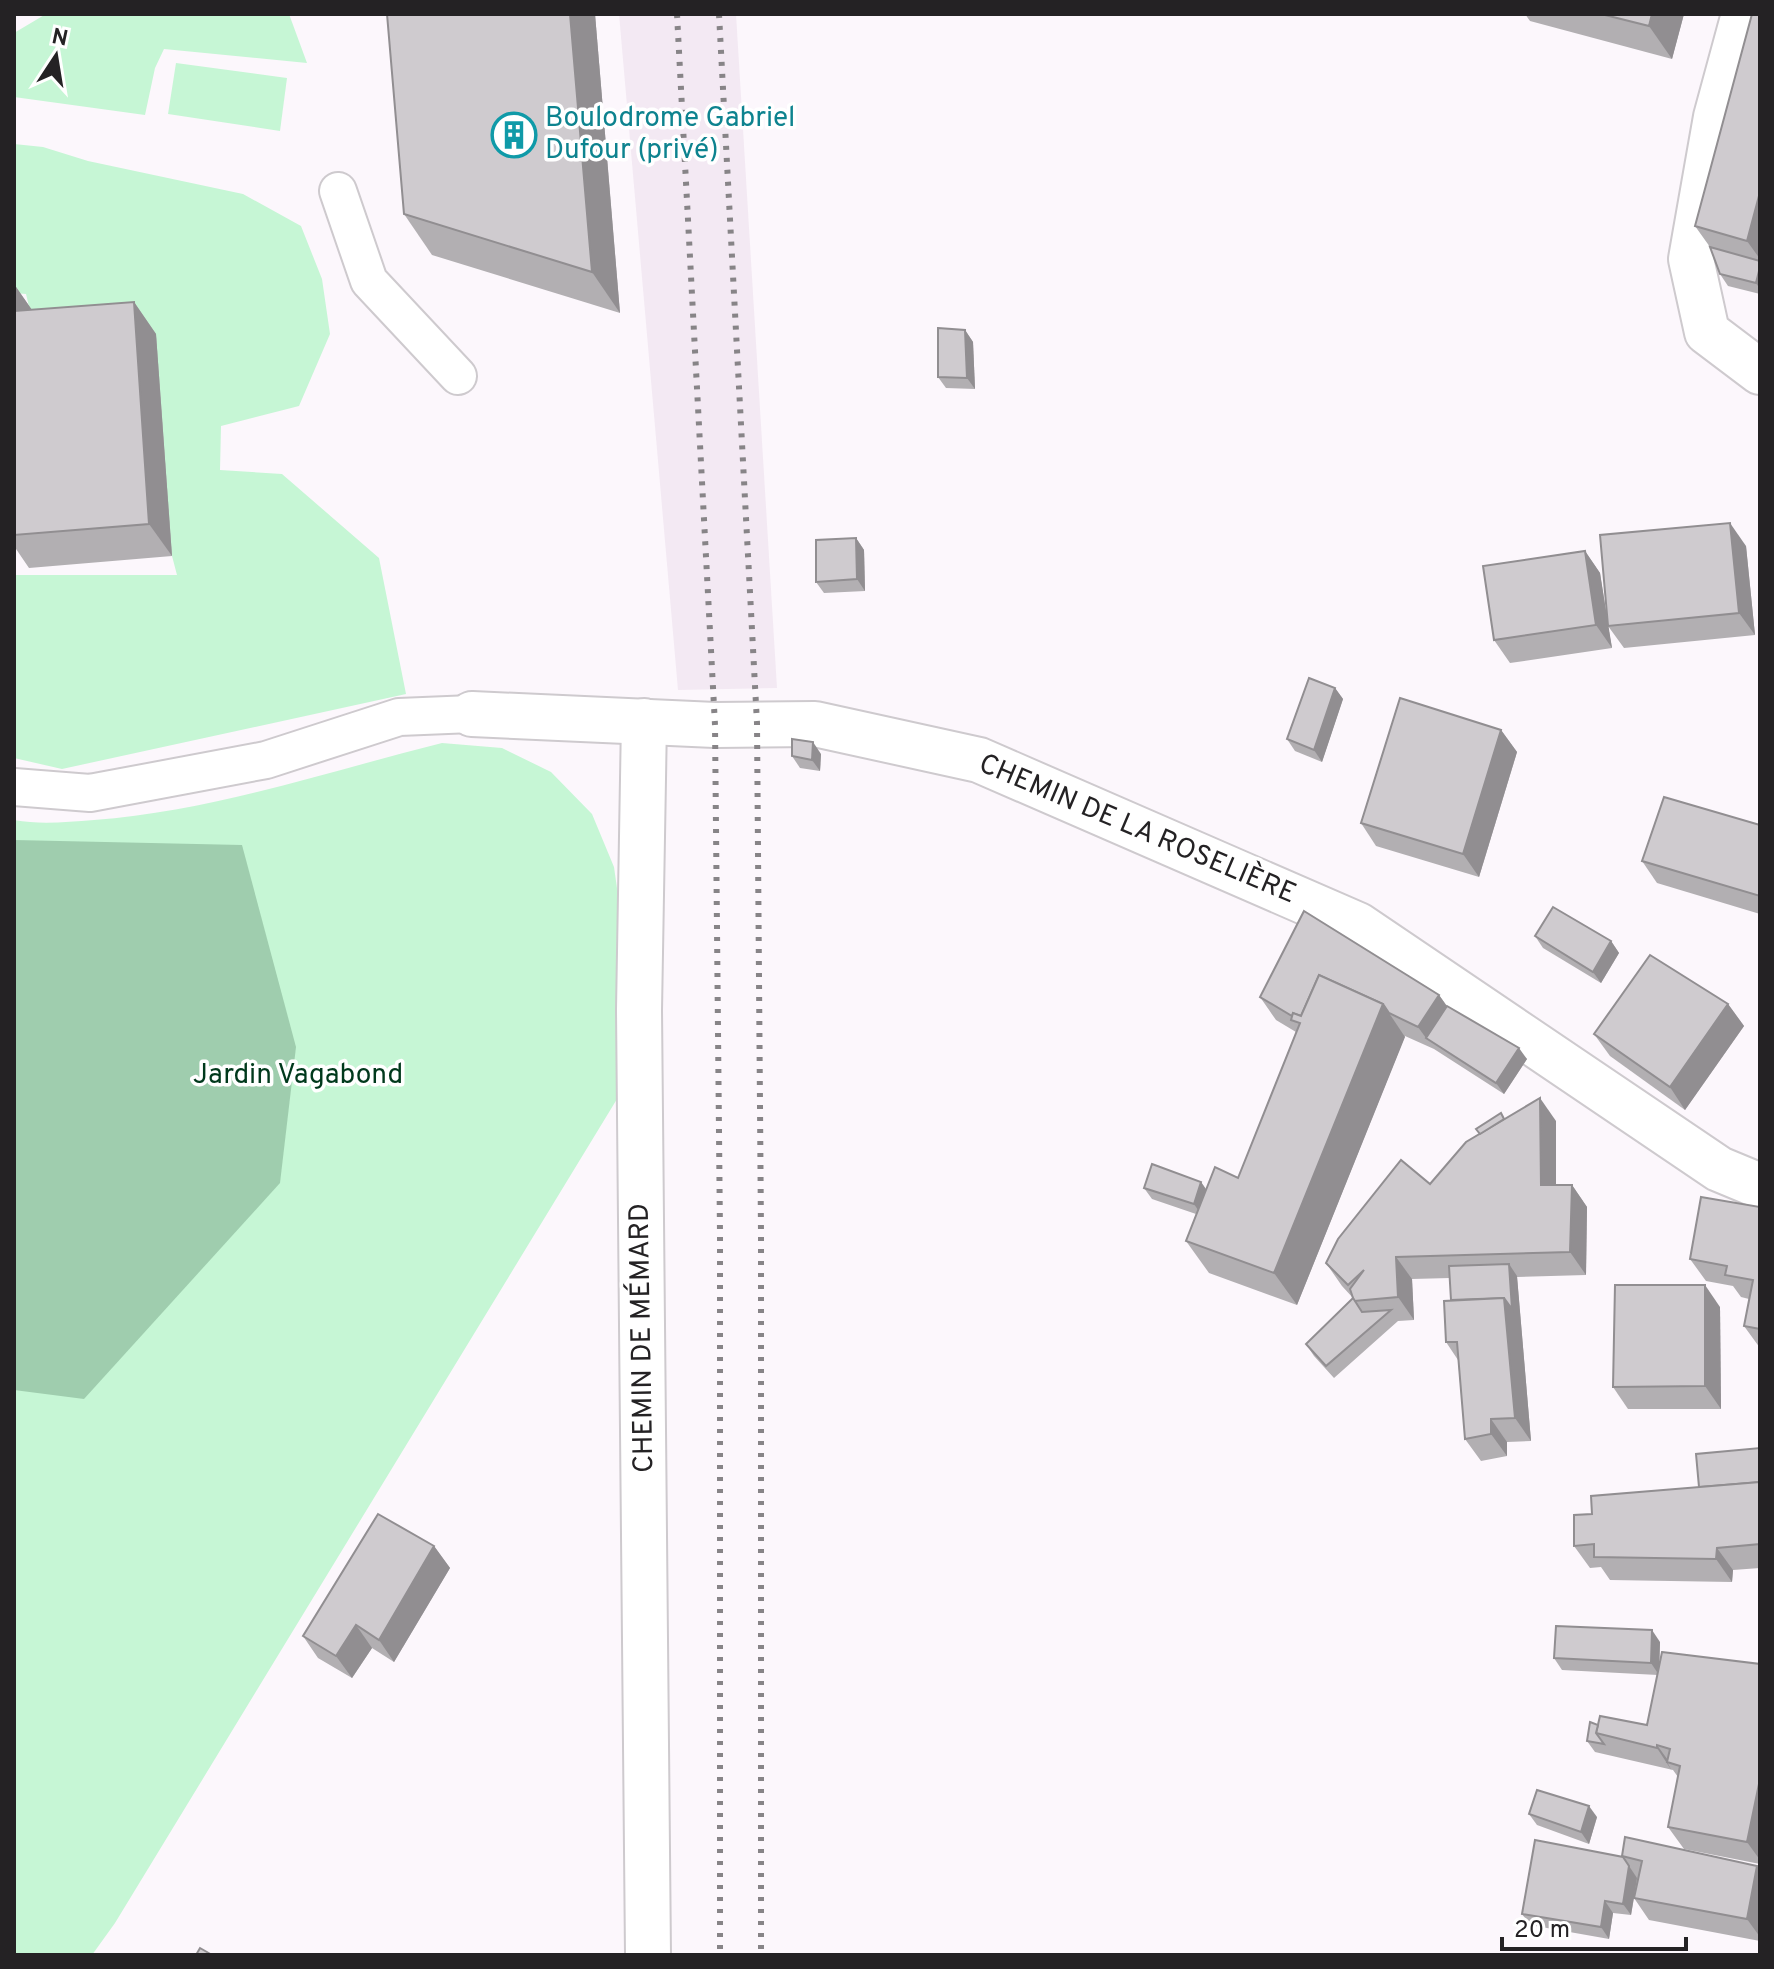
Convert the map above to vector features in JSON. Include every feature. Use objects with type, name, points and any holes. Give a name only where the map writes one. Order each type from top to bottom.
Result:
[{"type":"street","points":[[1744,14],[1716,117],[1691,259],[1707,332],[1760,372]]},
{"type":"street","name":"CHEMIN DE LA ROSELIÈRE","points":[[472,714],[715,725],[815,724],[979,760],[1358,925],[1719,1169],[1760,1186]]},
{"type":"street","name":"CHEMIN DE MÉMARD","points":[[644,721],[639,1010],[648,1955]]},
{"type":"lane","points":[[338,191],[369,281],[458,376]]},
{"type":"lane","name":"CHEMIN DE LA ROSELIÈRE","points":[[14,787],[90,793],[266,760],[399,717],[472,714]]},
{"type":"shaded area","points":[[619,14],[736,14],[777,688],[678,690]]},
{"type":"green space","points":[[46,14],[289,14],[307,63],[164,49],[155,68],[145,115],[14,97],[14,33]]},
{"type":"green space","points":[[176,63],[287,78],[280,131],[168,114]]},
{"type":"green space","points":[[14,144],[43,147],[88,161],[243,194],[301,226],[322,279],[330,334],[299,406],[221,426],[220,470],[282,474],[379,558],[406,694],[62,769],[14,758],[14,571],[15,575],[177,575],[172,556],[38,344],[26,294],[14,293]]},
{"type":"green space","name":"Jardin Vagabond","points":[[442,743],[502,748],[551,772],[592,814],[614,867],[623,930],[628,1081],[115,1923],[92,1955],[14,1955],[14,820],[73,822],[182,808],[269,789]]},
{"type":"green space","points":[[14,840],[242,845],[296,1047],[280,1183],[84,1399],[14,1390]]},
{"type":"building","name":"Boulodrome Gabriel Dufour (privé)","points":[[387,14],[570,14],[592,272],[404,214]]},
{"type":"building","points":[[1601,14],[1652,14],[1649,26]]},
{"type":"building","points":[[1752,14],[1760,14],[1760,192],[1747,241],[1695,226]]},
{"type":"building","points":[[1710,247],[1760,261],[1756,283],[1720,274]]},
{"type":"building","points":[[14,302],[15,311],[134,302],[149,524],[14,535]]},
{"type":"building","points":[[938,328],[965,330],[967,378],[938,377]]},
{"type":"building","points":[[1730,523],[1739,613],[1608,626],[1600,535]]},
{"type":"building","points":[[856,538],[857,579],[816,582],[816,540]]},
{"type":"building","points":[[1585,551],[1596,625],[1494,640],[1483,566]]},
{"type":"building","points":[[1309,678],[1335,688],[1314,750],[1287,739]]},
{"type":"building","points":[[1400,698],[1501,730],[1463,854],[1361,823]]},
{"type":"building","points":[[792,739],[813,742],[812,760],[792,756]]},
{"type":"building","points":[[1664,797],[1760,825],[1760,896],[1642,861]]},
{"type":"building","points":[[1553,907],[1611,941],[1593,972],[1535,936]]},
{"type":"building","points":[[1304,911],[1439,995],[1418,1027],[1389,1013],[1383,1004],[1319,975],[1301,1016],[1293,1013],[1292,1016],[1260,997]]},
{"type":"building","points":[[1650,955],[1728,1004],[1670,1087],[1594,1034]]},
{"type":"building","points":[[1319,975],[1383,1004],[1274,1273],[1186,1241],[1215,1167],[1238,1178],[1300,1023],[1291,1020],[1293,1013],[1301,1016]]},
{"type":"building","points":[[1447,1006],[1519,1048],[1496,1083],[1426,1038]]},
{"type":"building","points":[[1540,1098],[1541,1185],[1572,1185],[1570,1252],[1396,1257],[1398,1297],[1354,1301],[1350,1289],[1364,1270],[1348,1285],[1326,1263],[1338,1239],[1401,1160],[1430,1184],[1466,1142]]},
{"type":"building","points":[[1501,1113],[1504,1119],[1480,1134],[1476,1129]]},
{"type":"building","points":[[1152,1164],[1201,1182],[1194,1204],[1144,1188]]},
{"type":"building","points":[[1701,1197],[1760,1207],[1760,1329],[1744,1326],[1753,1280],[1725,1275],[1727,1266],[1690,1259]]},
{"type":"building","points":[[1509,1264],[1512,1309],[1504,1298],[1451,1300],[1449,1266]]},
{"type":"building","points":[[1615,1285],[1705,1285],[1705,1386],[1613,1387]]},
{"type":"building","points":[[1353,1298],[1362,1312],[1391,1310],[1326,1366],[1306,1344]]},
{"type":"building","points":[[1504,1298],[1515,1418],[1491,1419],[1491,1434],[1465,1439],[1457,1342],[1446,1342],[1444,1301]]},
{"type":"building","points":[[1760,1448],[1760,1482],[1699,1487],[1696,1454]]},
{"type":"building","points":[[1760,1482],[1760,1544],[1717,1548],[1716,1559],[1594,1557],[1594,1544],[1574,1546],[1574,1515],[1592,1514],[1591,1496]]},
{"type":"building","points":[[378,1514],[434,1546],[379,1640],[356,1625],[336,1656],[303,1636]]},
{"type":"building","points":[[1556,1626],[1652,1630],[1651,1663],[1554,1658]]},
{"type":"building","points":[[1662,1652],[1760,1664],[1760,1779],[1747,1842],[1668,1827],[1680,1766],[1667,1762],[1670,1749],[1596,1733],[1600,1716],[1647,1725]]},
{"type":"building","points":[[1590,1722],[1598,1725],[1596,1733],[1604,1744],[1587,1741]]},
{"type":"building","points":[[1537,1790],[1589,1806],[1581,1832],[1529,1814]]},
{"type":"building","points":[[1625,1837],[1757,1866],[1747,1919],[1634,1898],[1642,1861],[1622,1856]]},
{"type":"building","points":[[1535,1840],[1623,1857],[1629,1866],[1623,1904],[1605,1901],[1601,1927],[1522,1914]]},
{"type":"building","points":[[200,1948],[212,1955],[196,1955]]},
{"type":"railway","points":[[677,14],[715,725],[720,1234],[720,1955]]},
{"type":"railway","points":[[719,14],[757,723],[761,1955]]},
{"type":"place","name":"Boulodrome Gabriel Dufour (privé)","points":[[514,135]]}]
